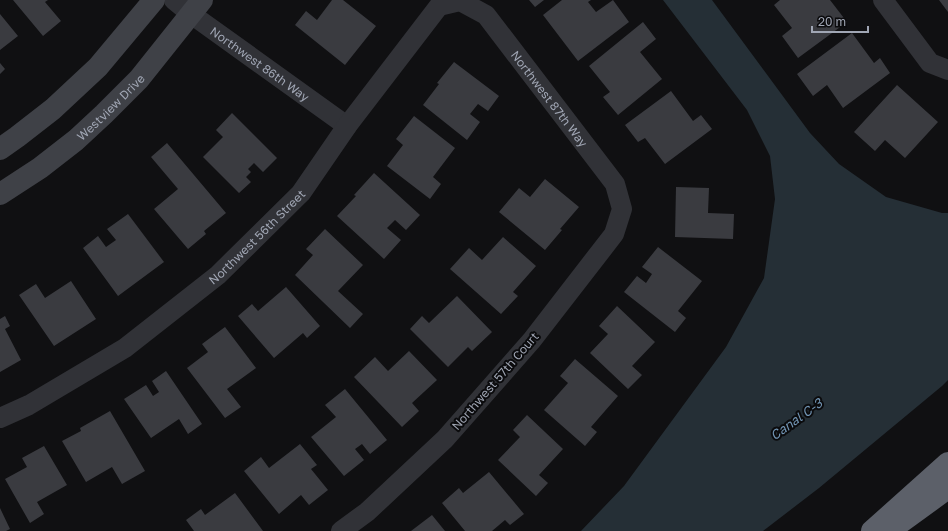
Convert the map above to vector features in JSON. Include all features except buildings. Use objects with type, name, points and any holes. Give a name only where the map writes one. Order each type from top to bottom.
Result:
[{"type":"highway","points":[[872,531],[948,464]]},
{"type":"highway","points":[[889,531],[948,488]]},
{"type":"street","points":[[0,149],[18,137],[52,109],[98,67],[154,0]]},
{"type":"street","name":"Northwest 86th Way","points":[[174,0],[196,7],[347,126]]},
{"type":"street","points":[[883,0],[930,63],[948,70]]},
{"type":"street","name":"Northwest 56th Street","points":[[0,418],[29,405],[125,348],[218,275],[301,193],[347,126],[439,6],[460,1]]},
{"type":"street","name":"Northwest 87th Way","points":[[460,1],[486,15],[615,184],[622,209]]},
{"type":"street","name":"Westview Drive","points":[[0,194],[40,168],[76,140],[104,114],[139,79],[196,7]]},
{"type":"street","name":"Northwest 57th Court","points":[[341,531],[367,512],[444,440],[532,340],[614,234],[622,209]]},
{"type":"water","name":"Canal C-3","points":[[663,0],[712,0],[810,133],[839,164],[886,197],[942,213],[948,213],[948,380],[819,488],[763,531],[581,531],[624,486],[726,347],[764,278],[775,199],[770,156],[747,110]]}]
